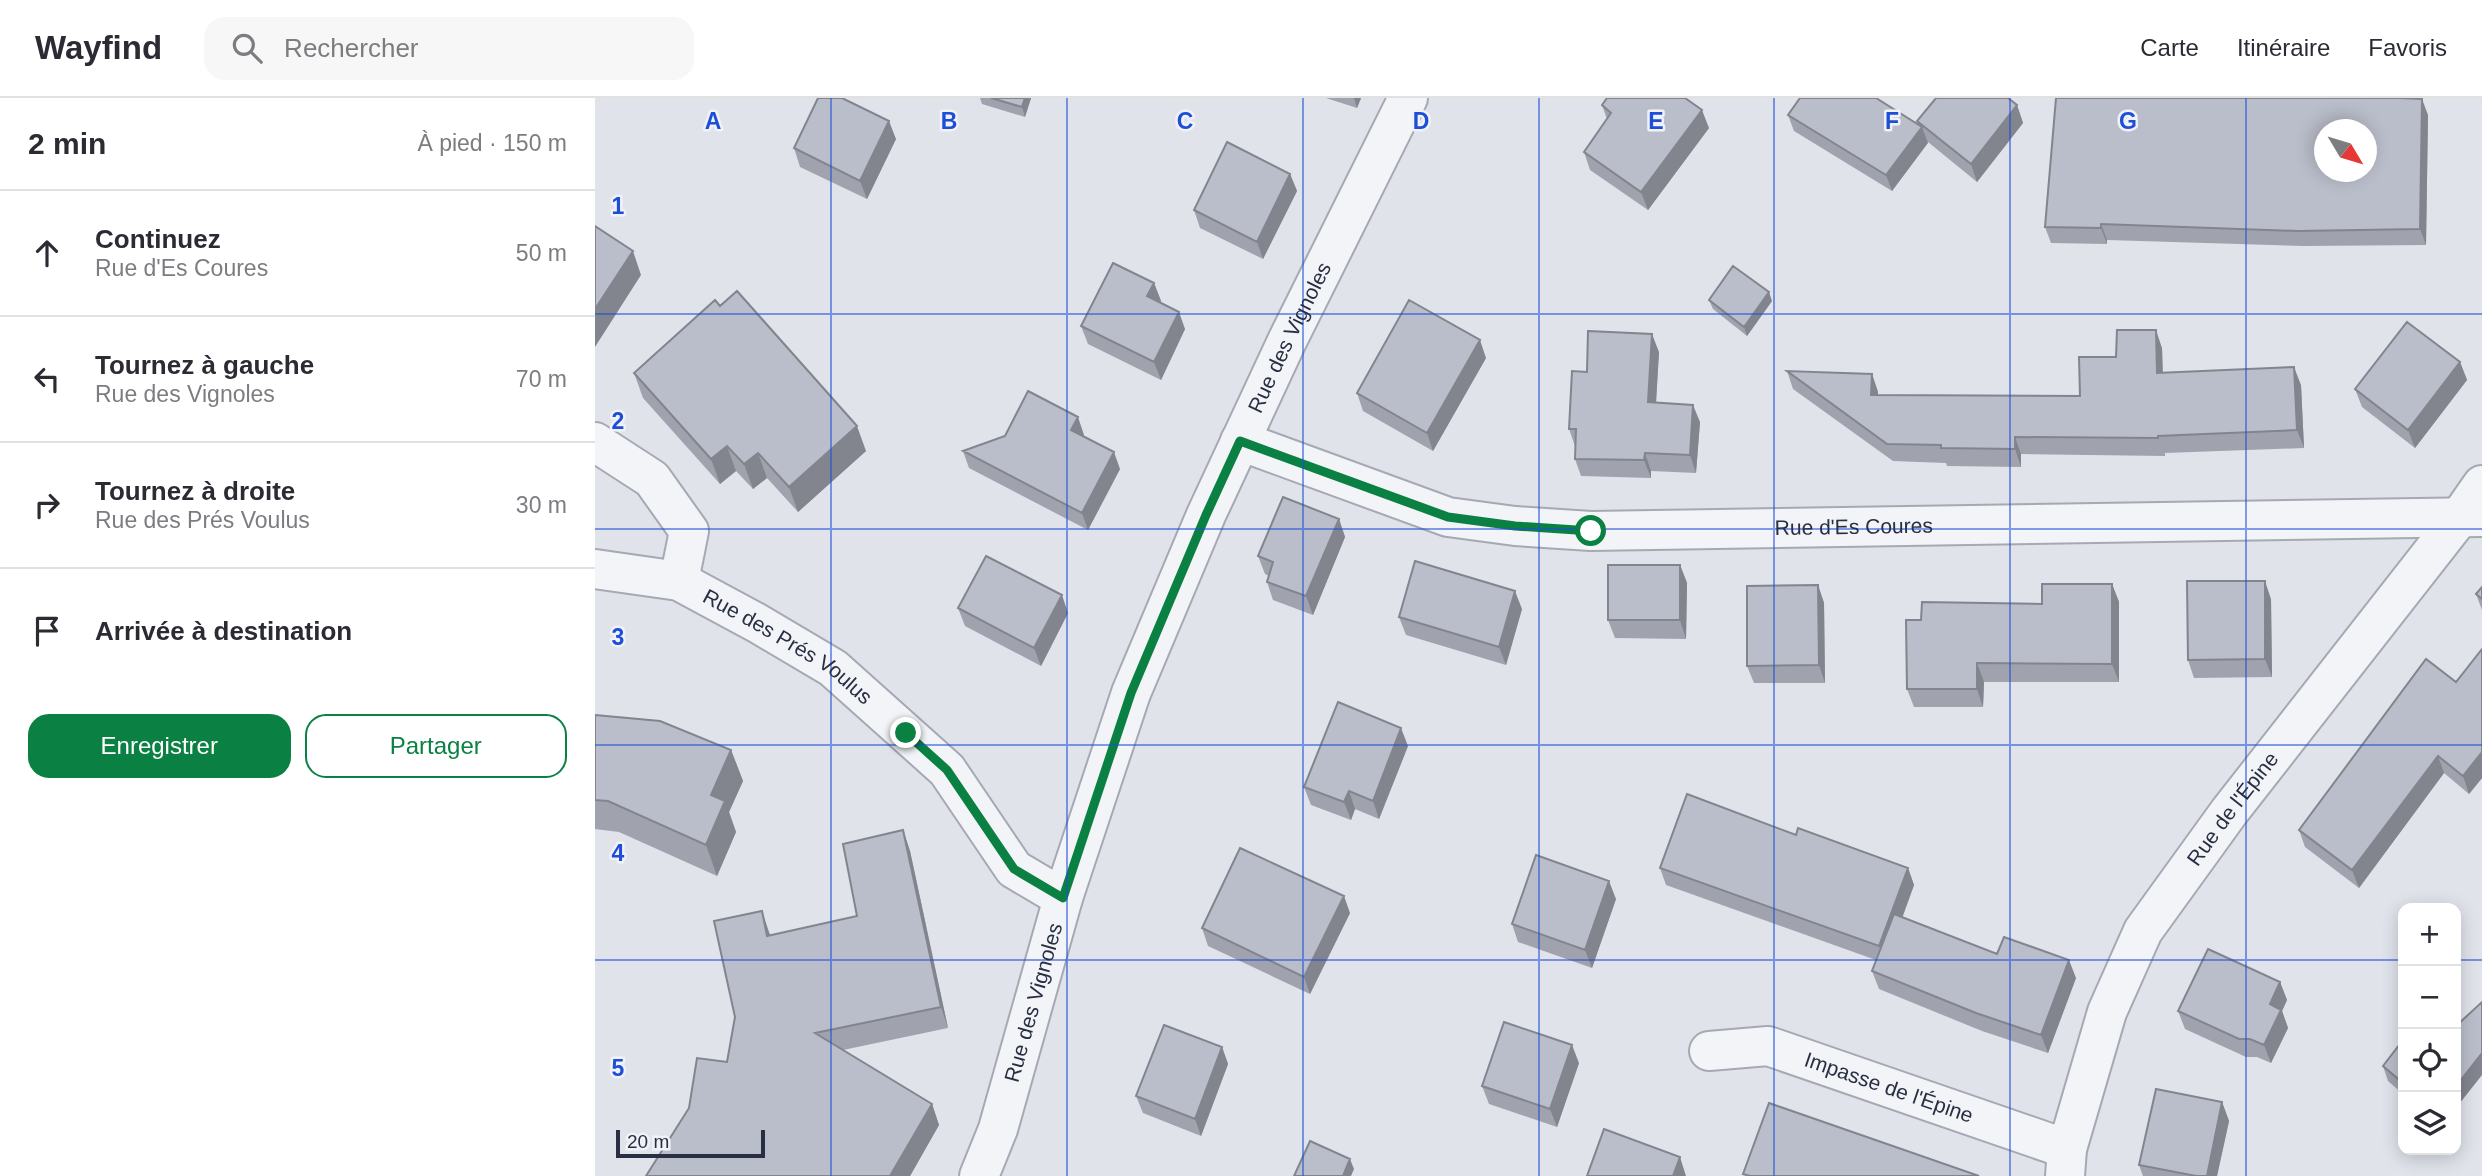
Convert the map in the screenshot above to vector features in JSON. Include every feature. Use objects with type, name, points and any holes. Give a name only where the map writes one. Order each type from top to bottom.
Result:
[{"type":"street","name":"Rue des Vignoles","points":[[979,1176],[998,1129],[1063,898],[1131,693],[1240,441],[1408,98]]},
{"type":"street","name":"Rue d'Es Coures","points":[[1240,441],[1448,517],[1515,526],[1591,531],[2470,518]]},
{"type":"street","points":[[595,442],[652,479],[689,531],[679,581]]},
{"type":"street","name":"Rue de l'Épine","points":[[2066,1162],[2107,1012],[2143,931],[2238,801],[2470,518],[2482,485]]},
{"type":"street","name":"Rue des Prés Voulus","points":[[595,569],[679,581],[833,668],[947,770],[1014,869],[1063,898]]},
{"type":"street","name":"Impasse de l'Épine","points":[[1709,1051],[1768,1046],[2066,1162]]},
{"type":"building","points":[[818,98],[842,98],[889,121],[860,181],[794,148]]},
{"type":"building","points":[[991,98],[1025,98],[1022,107]]},
{"type":"building","points":[[1607,98],[1685,98],[1702,110],[1641,192],[1584,152],[1611,113],[1602,105]]},
{"type":"building","points":[[1800,98],[1876,98],[1922,127],[1886,175],[1788,115]]},
{"type":"building","points":[[1936,98],[2008,98],[2017,105],[1971,164],[1917,121]]},
{"type":"building","points":[[2056,98],[2422,99],[2420,229],[2298,231],[2101,224],[2101,228],[2045,227]]},
{"type":"building","points":[[1227,142],[1290,174],[1257,242],[1194,210]]},
{"type":"building","points":[[595,226],[633,251],[595,309]]},
{"type":"building","points":[[1113,263],[1154,283],[1147,296],[1179,312],[1154,362],[1081,326]]},
{"type":"building","points":[[1733,266],[1769,292],[1744,327],[1709,300]]},
{"type":"building","points":[[737,291],[857,426],[789,487],[758,453],[744,464],[727,446],[711,459],[634,373],[715,300],[720,306]]},
{"type":"building","points":[[1409,300],[1480,340],[1427,433],[1357,393]]},
{"type":"building","points":[[2407,322],[2460,362],[2408,430],[2355,389]]},
{"type":"building","points":[[2117,330],[2156,330],[2157,373],[2294,367],[2297,430],[2158,438],[2015,437],[2015,449],[1887,444],[1787,371],[1872,374],[1871,395],[2080,396],[2079,357],[2116,357]]},
{"type":"building","points":[[1588,331],[1652,334],[1648,402],[1693,405],[1690,455],[1645,453],[1644,460],[1575,459],[1576,429],[1569,429],[1572,371],[1587,372]]},
{"type":"building","points":[[1028,391],[1078,417],[1071,430],[1114,452],[1082,513],[963,451],[1005,436]]},
{"type":"building","points":[[1283,497],[1339,519],[1306,596],[1267,582],[1273,562],[1258,556]]},
{"type":"building","points":[[986,556],[1062,595],[1034,648],[958,608]]},
{"type":"building","points":[[1415,561],[1515,591],[1499,647],[1399,617]]},
{"type":"building","points":[[1608,565],[1680,565],[1680,620],[1608,620]]},
{"type":"building","points":[[2187,581],[2265,581],[2265,659],[2188,660]]},
{"type":"building","points":[[2042,584],[2112,584],[2112,664],[1977,663],[1977,689],[1907,689],[1906,620],[1921,620],[1922,602],[2042,604]]},
{"type":"building","points":[[1818,585],[1819,665],[1747,666],[1747,586]]},
{"type":"building","points":[[2482,587],[2482,599],[2476,594]]},
{"type":"building","points":[[2482,649],[2482,752],[2463,776],[2438,756],[2352,870],[2299,830],[2426,659],[2456,682]]},
{"type":"building","points":[[1338,702],[1401,728],[1373,801],[1349,791],[1344,802],[1304,787]]},
{"type":"building","points":[[595,715],[660,721],[731,750],[711,795],[725,801],[706,845],[608,801],[595,800]]},
{"type":"building","points":[[1687,794],[1796,835],[1798,828],[1908,868],[1879,946],[1660,868]]},
{"type":"building","points":[[903,830],[941,1007],[815,1033],[932,1104],[890,1176],[646,1176],[689,1108],[697,1058],[727,1062],[735,1017],[714,921],[762,911],[767,936],[857,916],[843,844]]},
{"type":"building","points":[[1240,848],[1344,896],[1304,977],[1202,928]]},
{"type":"building","points":[[1536,855],[1609,881],[1585,950],[1512,924]]},
{"type":"building","points":[[1894,914],[1997,954],[2004,937],[2069,960],[2041,1035],[1976,1013],[1872,971]]},
{"type":"building","points":[[2208,949],[2280,982],[2270,1004],[2281,1010],[2264,1045],[2250,1039],[2239,1039],[2178,1011]]},
{"type":"building","points":[[2482,1002],[2482,1053],[2461,1080],[2461,1029],[2461,1021]]},
{"type":"building","points":[[1504,1022],[1572,1045],[1550,1109],[1482,1086]]},
{"type":"building","points":[[1164,1025],[1222,1047],[1195,1119],[1136,1096]]},
{"type":"building","points":[[2398,1046],[2398,1079],[2383,1066]]},
{"type":"building","points":[[2156,1089],[2222,1102],[2207,1176],[2139,1165]]},
{"type":"building","points":[[1769,1103],[1979,1176],[1743,1174]]},
{"type":"building","points":[[1604,1129],[1680,1157],[1673,1176],[1587,1176]]},
{"type":"building","points":[[1310,1141],[1350,1159],[1343,1176],[1294,1176]]},
{"type":"route","points":[[906,733],[947,770],[1014,869],[1063,898],[1131,693],[1240,441],[1448,517],[1515,526],[1591,531]]}]
